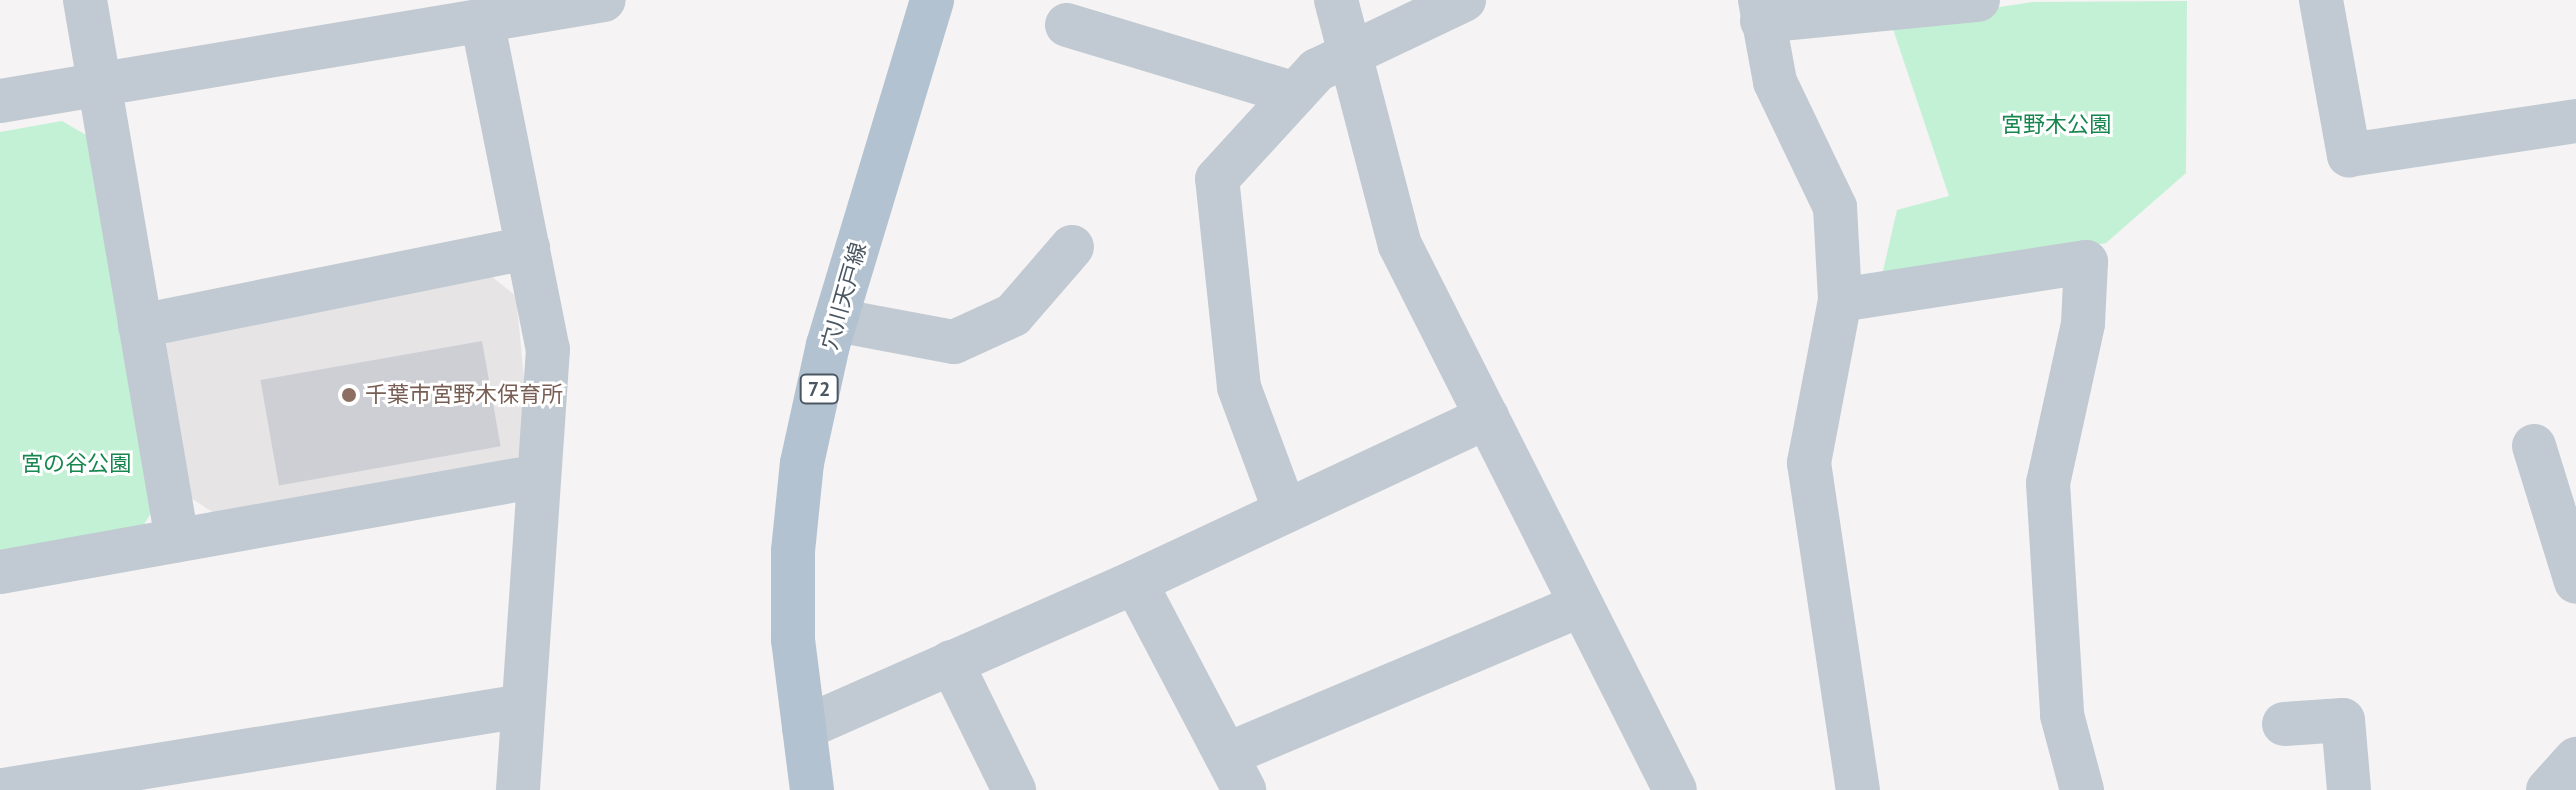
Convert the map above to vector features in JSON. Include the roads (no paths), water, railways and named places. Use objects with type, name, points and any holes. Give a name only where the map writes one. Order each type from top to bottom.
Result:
[{"type":"main road","name":"穴川天戸線","points":[[812,790],[793,639],[793,551],[802,463],[836,320],[932,0]]},
{"type":"street","points":[[85,0],[177,540]]},
{"type":"street","points":[[0,101],[604,0]]},
{"type":"street","points":[[1336,0],[1352,51],[1400,245],[1581,605],[1664,787]]},
{"type":"street","points":[[1285,511],[1239,387],[1217,179],[1317,70],[1464,0]]},
{"type":"street","points":[[1858,790],[1809,463],[1840,300],[1835,207],[1775,82],[1761,11],[1978,0]]},
{"type":"street","points":[[2321,0],[2349,155],[2566,120],[2576,121]]},
{"type":"street","points":[[482,20],[548,349],[518,790]]},
{"type":"street","points":[[1067,25],[1295,94]]},
{"type":"street","points":[[836,320],[954,342],[1013,315],[1072,247]]},
{"type":"street","points":[[140,326],[528,248]]},
{"type":"street","points":[[1840,300],[2086,262],[2083,324],[2048,483],[2062,715],[2082,790]]},
{"type":"street","points":[[804,728],[1135,582],[1487,417]]},
{"type":"street","points":[[2534,446],[2576,582]]},
{"type":"street","points":[[0,572],[539,476]]},
{"type":"street","points":[[1135,582],[1235,773],[1581,605]]},
{"type":"street","points":[[951,662],[1014,790]]},
{"type":"street","points":[[3,790],[523,706]]},
{"type":"street","points":[[2284,724],[2343,720],[2349,790]]},
{"type":"street","points":[[2548,790],[2576,759]]},
{"type":"place","name":"千葉市宮野木保育所","points":[[349,395]]},
{"type":"park label","name":"宮野木公園","points":[[2056,125]]},
{"type":"park label","name":"宮の谷公園","points":[[76,464]]}]
